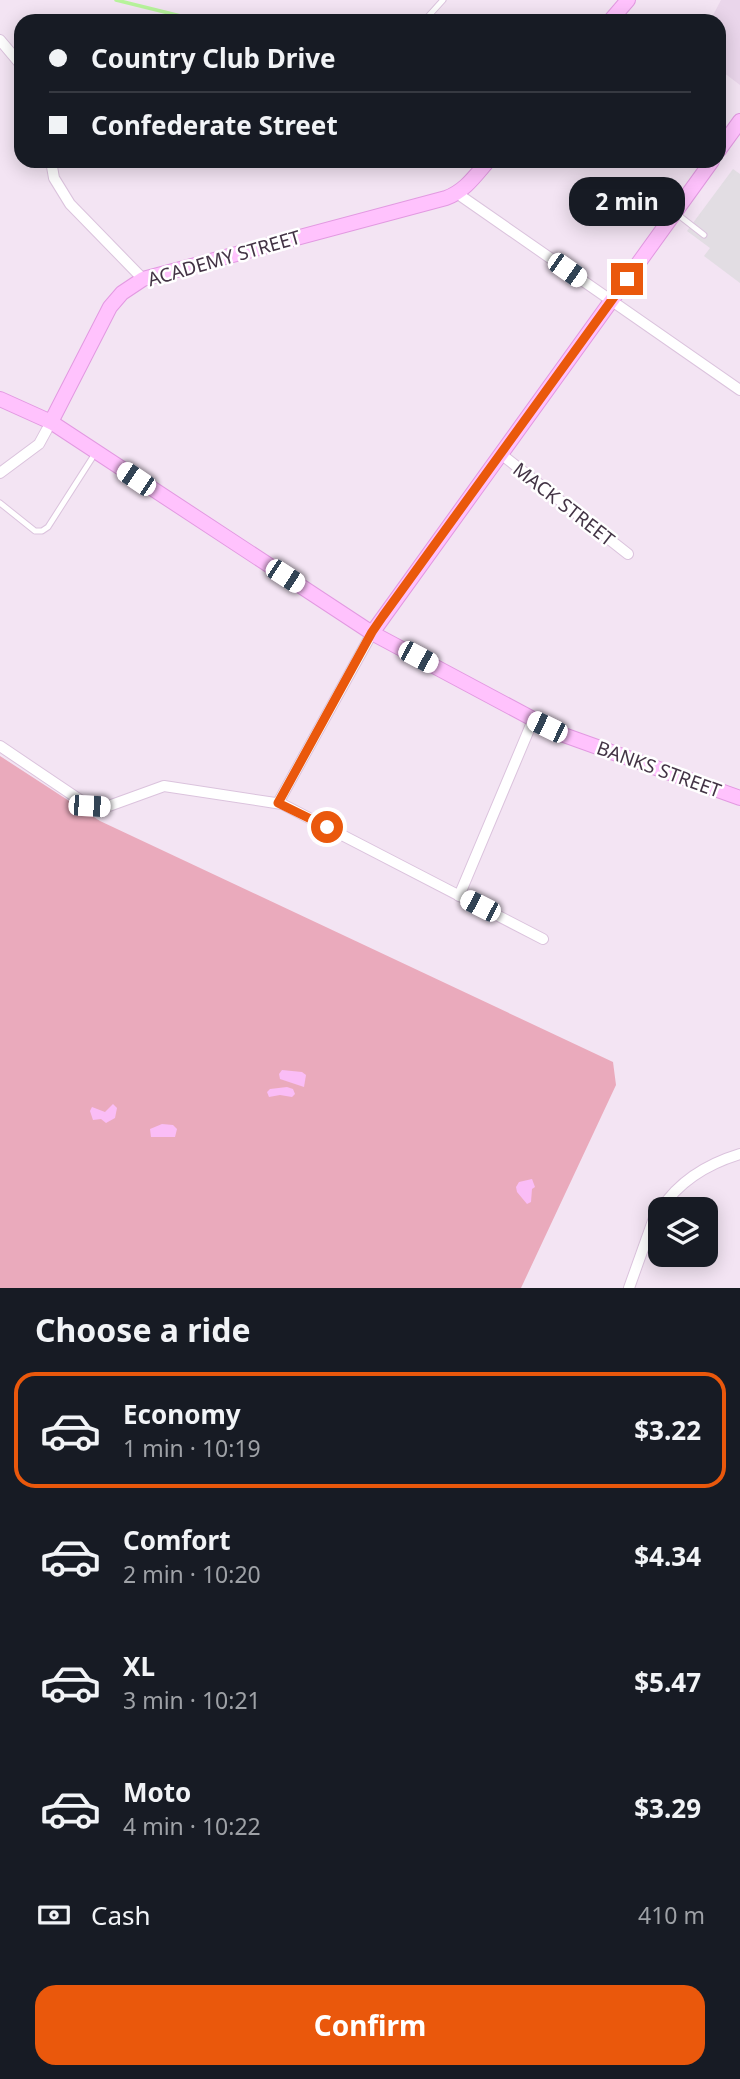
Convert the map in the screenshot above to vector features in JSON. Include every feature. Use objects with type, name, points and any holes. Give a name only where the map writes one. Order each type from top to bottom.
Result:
[{"type":"street","points":[[616,14],[628,0]]},
{"type":"street","points":[[0,40],[14,57]]},
{"type":"street","points":[[726,140],[740,121]]},
{"type":"street","points":[[52,168],[54,178],[70,204],[143,279]]},
{"type":"street","points":[[482,168],[458,194],[740,390]]},
{"type":"street","points":[[278,803],[372,632],[707,168]]},
{"type":"street","name":"ACADEMY STREET","points":[[0,473],[39,444],[110,307],[122,293],[143,279],[458,194]]},
{"type":"street","name":"BANKS STREET","points":[[0,399],[51,422],[372,632],[533,720],[561,734],[740,798]]},
{"type":"street","name":"MACK STREET","points":[[501,454],[628,554]]},
{"type":"street","points":[[459,896],[533,720]]},
{"type":"street","points":[[0,746],[89,806],[106,807],[164,786],[278,803],[544,939]]},
{"type":"street","points":[[672,1197],[687,1180],[714,1162],[740,1154]]},
{"type":"street","points":[[629,1288],[648,1235]]},
{"type":"lane","points":[[430,14],[443,0]]},
{"type":"lane","points":[[675,213],[704,235]]},
{"type":"lane","points":[[0,503],[35,531],[41,531],[48,527],[96,452]]},
{"type":"shaded area","points":[[721,0],[740,0],[740,85],[726,74],[726,14],[714,14]]},
{"type":"shaded area","points":[[733,169],[740,174],[740,283],[704,256],[710,248],[687,231]]},
{"type":"shaded area","points":[[0,756],[100,821],[613,1062],[616,1085],[521,1288],[0,1288]]},
{"type":"sand","points":[[282,1070],[302,1072],[306,1075],[304,1087],[280,1079]]},
{"type":"sand","points":[[270,1089],[293,1089],[295,1094],[292,1097],[269,1097],[267,1092]]},
{"type":"sand","points":[[113,1104],[117,1108],[115,1118],[106,1123],[101,1119],[93,1120],[90,1111],[92,1107],[105,1112]]},
{"type":"sand","points":[[162,1124],[173,1125],[177,1129],[175,1137],[151,1137],[150,1129]]},
{"type":"sand","points":[[532,1179],[535,1187],[532,1189],[531,1202],[527,1204],[516,1187],[519,1182]]},
{"type":"waterway","points":[[116,0],[173,14]]},
{"type":"route","points":[[327,827],[278,803],[372,632],[627,279]]}]
